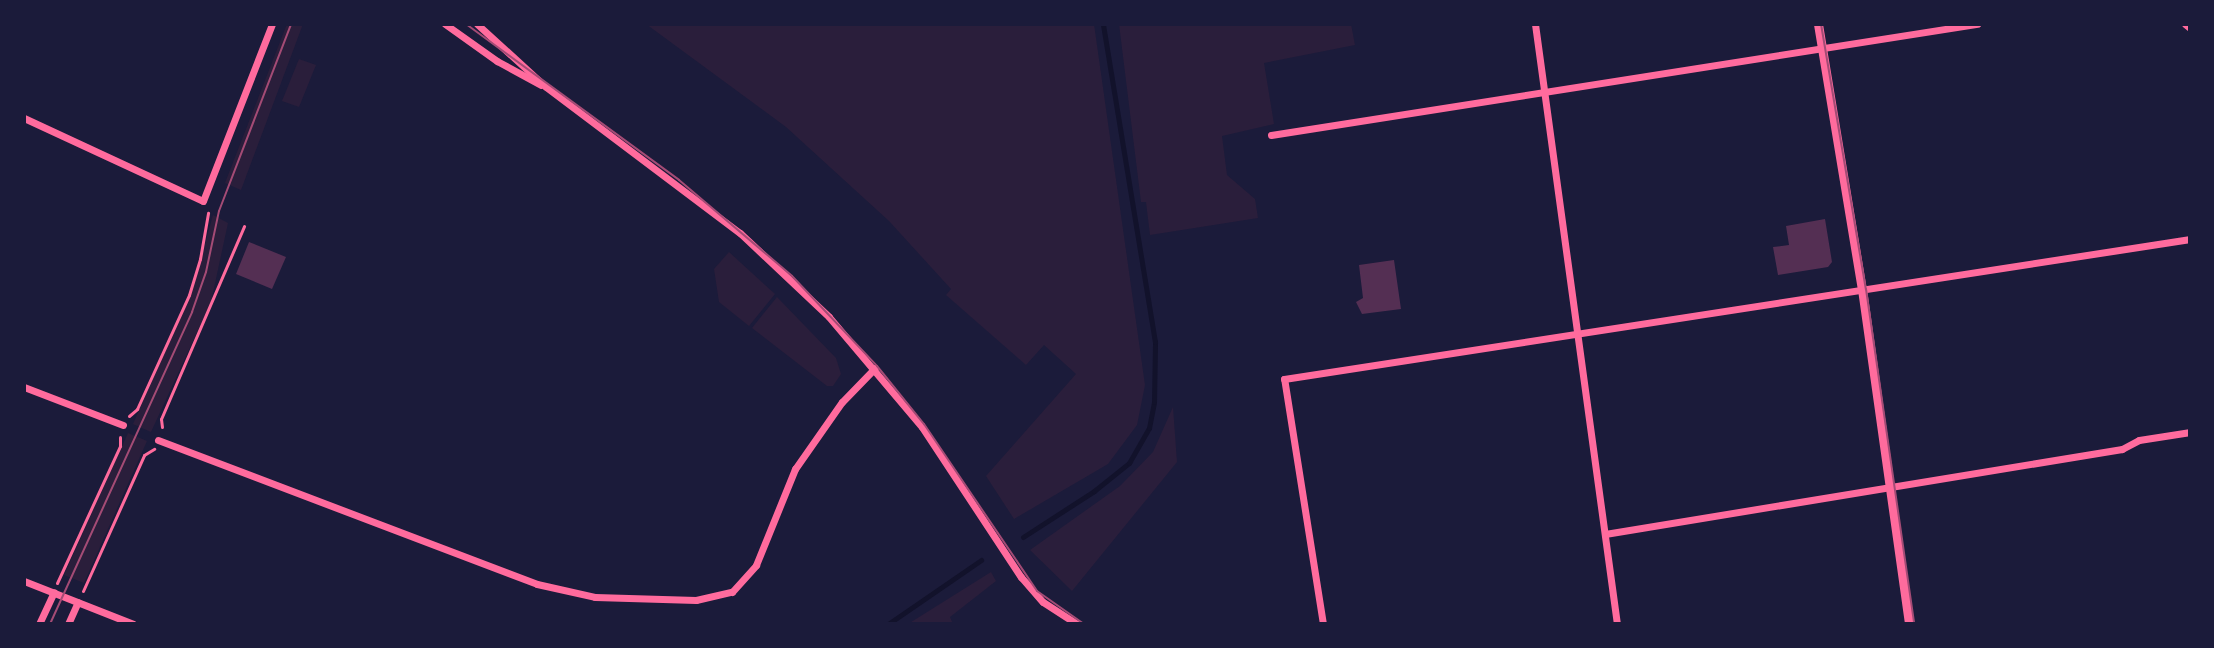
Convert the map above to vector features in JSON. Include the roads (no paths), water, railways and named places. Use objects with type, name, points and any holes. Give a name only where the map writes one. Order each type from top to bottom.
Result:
[{"type":"street","points":[[24,118],[207,203],[272,24]]},
{"type":"street","points":[[445,24],[497,61],[546,87]]},
{"type":"street","points":[[477,24],[546,87],[740,233],[829,317],[875,368],[956,475],[1021,577],[1043,602],[1077,624]]},
{"type":"street","points":[[1535,24],[1617,624]]},
{"type":"street","points":[[1818,24],[1862,289],[1909,624]]},
{"type":"street","points":[[1271,135],[1823,51],[1977,24]]},
{"type":"street","points":[[2185,24],[2190,28]]},
{"type":"street","points":[[1323,624],[1284,379],[2190,239]]},
{"type":"street","points":[[158,440],[537,584],[595,597],[696,600],[732,592],[756,565],[795,469],[842,402],[875,368]]},
{"type":"street","points":[[24,387],[123,425]]},
{"type":"street","points":[[1605,534],[2122,449],[2139,440],[2190,432]]},
{"type":"street","points":[[24,581],[133,624]]},
{"type":"street","points":[[39,624],[54,592]]},
{"type":"street","points":[[68,624],[78,602]]},
{"type":"waterway","points":[[1023,537],[1094,491],[1129,463],[1149,428],[1154,402],[1155,342],[1103,24]]},
{"type":"waterway","points":[[888,624],[981,560]]},
{"type":"tram line","points":[[50,624],[192,312],[206,272],[219,211],[291,24]]},
{"type":"tram line","points":[[466,24],[679,180],[792,276],[877,366],[924,424],[1037,591],[1084,624]]},
{"type":"tram line","points":[[1821,24],[1866,289],[1914,624]]}]
